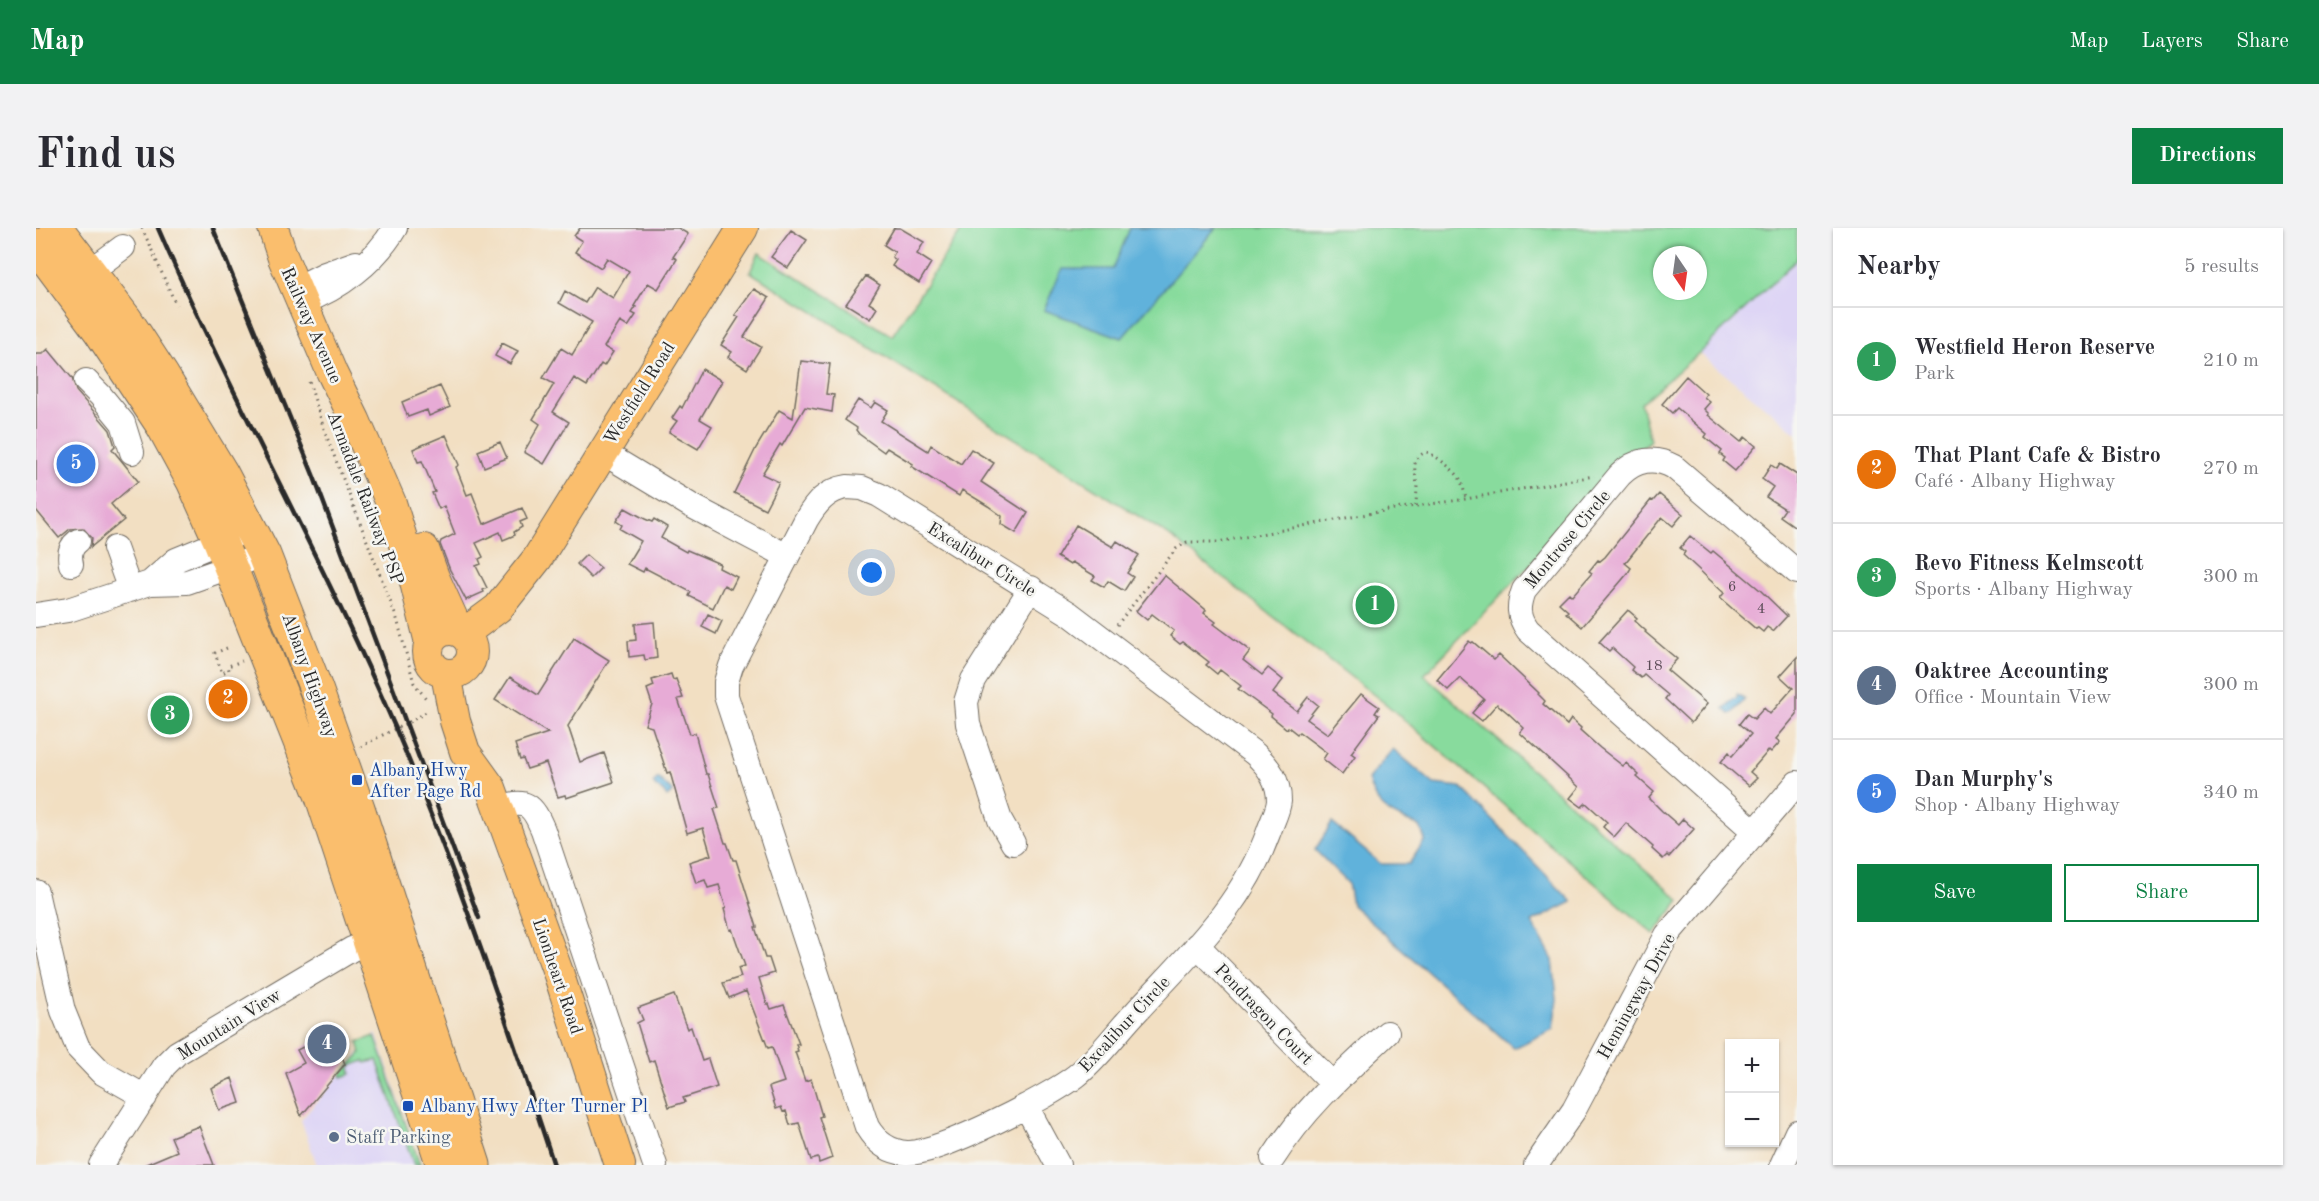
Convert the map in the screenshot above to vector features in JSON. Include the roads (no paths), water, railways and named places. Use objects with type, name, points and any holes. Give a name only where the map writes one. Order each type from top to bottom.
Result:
[{"type":"highway","name":"Albany Highway","points":[[56,228],[126,320],[162,375],[222,474],[258,542],[316,690],[385,938],[443,1165]]},
{"type":"highway","name":"Albany Highway","points":[[36,245],[123,364],[163,426],[193,481],[225,554],[322,797],[385,938],[474,1165]]},
{"type":"main road","name":"Railway Avenue","points":[[273,228],[283,258],[307,292],[344,373],[355,420],[391,503],[412,570],[430,643]]},
{"type":"main road","name":"Railway Avenue","points":[[294,228],[307,292]]},
{"type":"main road","name":"Westfield Road","points":[[430,643],[442,632],[462,652],[537,559],[743,228]]},
{"type":"main road","name":"Railway Avenue","points":[[391,503],[422,545],[462,652]]},
{"type":"main road","name":"Lionheart Road","points":[[462,652],[470,693],[489,762],[495,799],[559,975],[620,1165]]},
{"type":"street","points":[[307,292],[367,260],[395,228]]},
{"type":"street","points":[[89,272],[123,247]]},
{"type":"street","points":[[123,364],[89,385],[123,423],[132,452]]},
{"type":"street","points":[[603,452],[690,505],[787,556]]},
{"type":"street","name":"Montrose Circle","points":[[1755,832],[1528,630],[1522,622],[1519,604],[1524,590],[1615,481],[1637,462],[1647,460],[1666,463],[1797,572]]},
{"type":"street","name":"Excalibur Circle","points":[[855,487],[879,495],[1031,588],[1105,640],[1255,754],[1270,769],[1275,778],[1279,803],[1261,854],[1232,904],[1079,1074],[1026,1106],[964,1135],[913,1153],[900,1152],[884,1146],[867,1127],[726,696],[726,682],[731,666],[787,556],[814,506],[822,498],[839,488],[855,487]]},
{"type":"street","points":[[36,615],[68,610],[140,586],[176,560],[225,554],[258,542]]},
{"type":"street","points":[[115,548],[140,586]]},
{"type":"street","points":[[1013,843],[1000,820],[973,742],[966,717],[966,702],[974,680],[1031,588]]},
{"type":"street","name":"Hemingway Drive","points":[[1536,1165],[1574,1110],[1667,935],[1797,783]]},
{"type":"street","points":[[495,799],[526,804],[535,811],[655,1165]]},
{"type":"street","points":[[36,891],[63,1011],[78,1048],[101,1071],[145,1097]]},
{"type":"street","name":"Mountain View","points":[[101,1165],[164,1066],[177,1053],[343,955],[385,938]]},
{"type":"street","name":"Pendragon Court","points":[[1197,945],[1332,1083]]},
{"type":"street","points":[[1273,1158],[1288,1134],[1332,1083],[1387,1033]]},
{"type":"street","points":[[1026,1106],[1058,1165]]},
{"type":"street","points":[[1782,1165],[1797,1132]]},
{"type":"water","points":[[1130,228],[1216,228],[1122,338],[1044,310],[1062,269],[1113,269]]},
{"type":"water","points":[[1737,694],[1745,699],[1730,714],[1724,709],[1733,699],[1737,698]]},
{"type":"water","points":[[1393,749],[1434,784],[1461,787],[1572,902],[1532,922],[1553,960],[1557,999],[1553,1029],[1514,1048],[1352,905],[1348,883],[1315,850],[1332,823],[1381,864],[1409,864],[1425,840],[1420,826],[1394,815],[1381,805],[1375,798],[1368,779]]},
{"type":"water","points":[[658,778],[673,792],[667,797],[653,783]]},
{"type":"railway","points":[[158,228],[395,727],[439,835],[479,944],[554,1165]]},
{"type":"railway","points":[[213,228],[314,477],[479,918]]},
{"type":"place","name":"Dan Murphy's","points":[[76,464]]},
{"type":"place","name":"Westfield Heron Reserve","points":[[1375,605]]},
{"type":"place","name":"That Plant Cafe & Bistro","points":[[228,699]]},
{"type":"place","name":"Revo Fitness Kelmscott","points":[[170,715]]},
{"type":"place","name":"Albany Hwy After Page Rd","points":[[357,780]]},
{"type":"place","name":"Oaktree Accounting","points":[[327,1044]]},
{"type":"place","name":"Albany Hwy After Turner Pl","points":[[408,1106]]},
{"type":"place","name":"Staff Parking","points":[[334,1137]]}]
